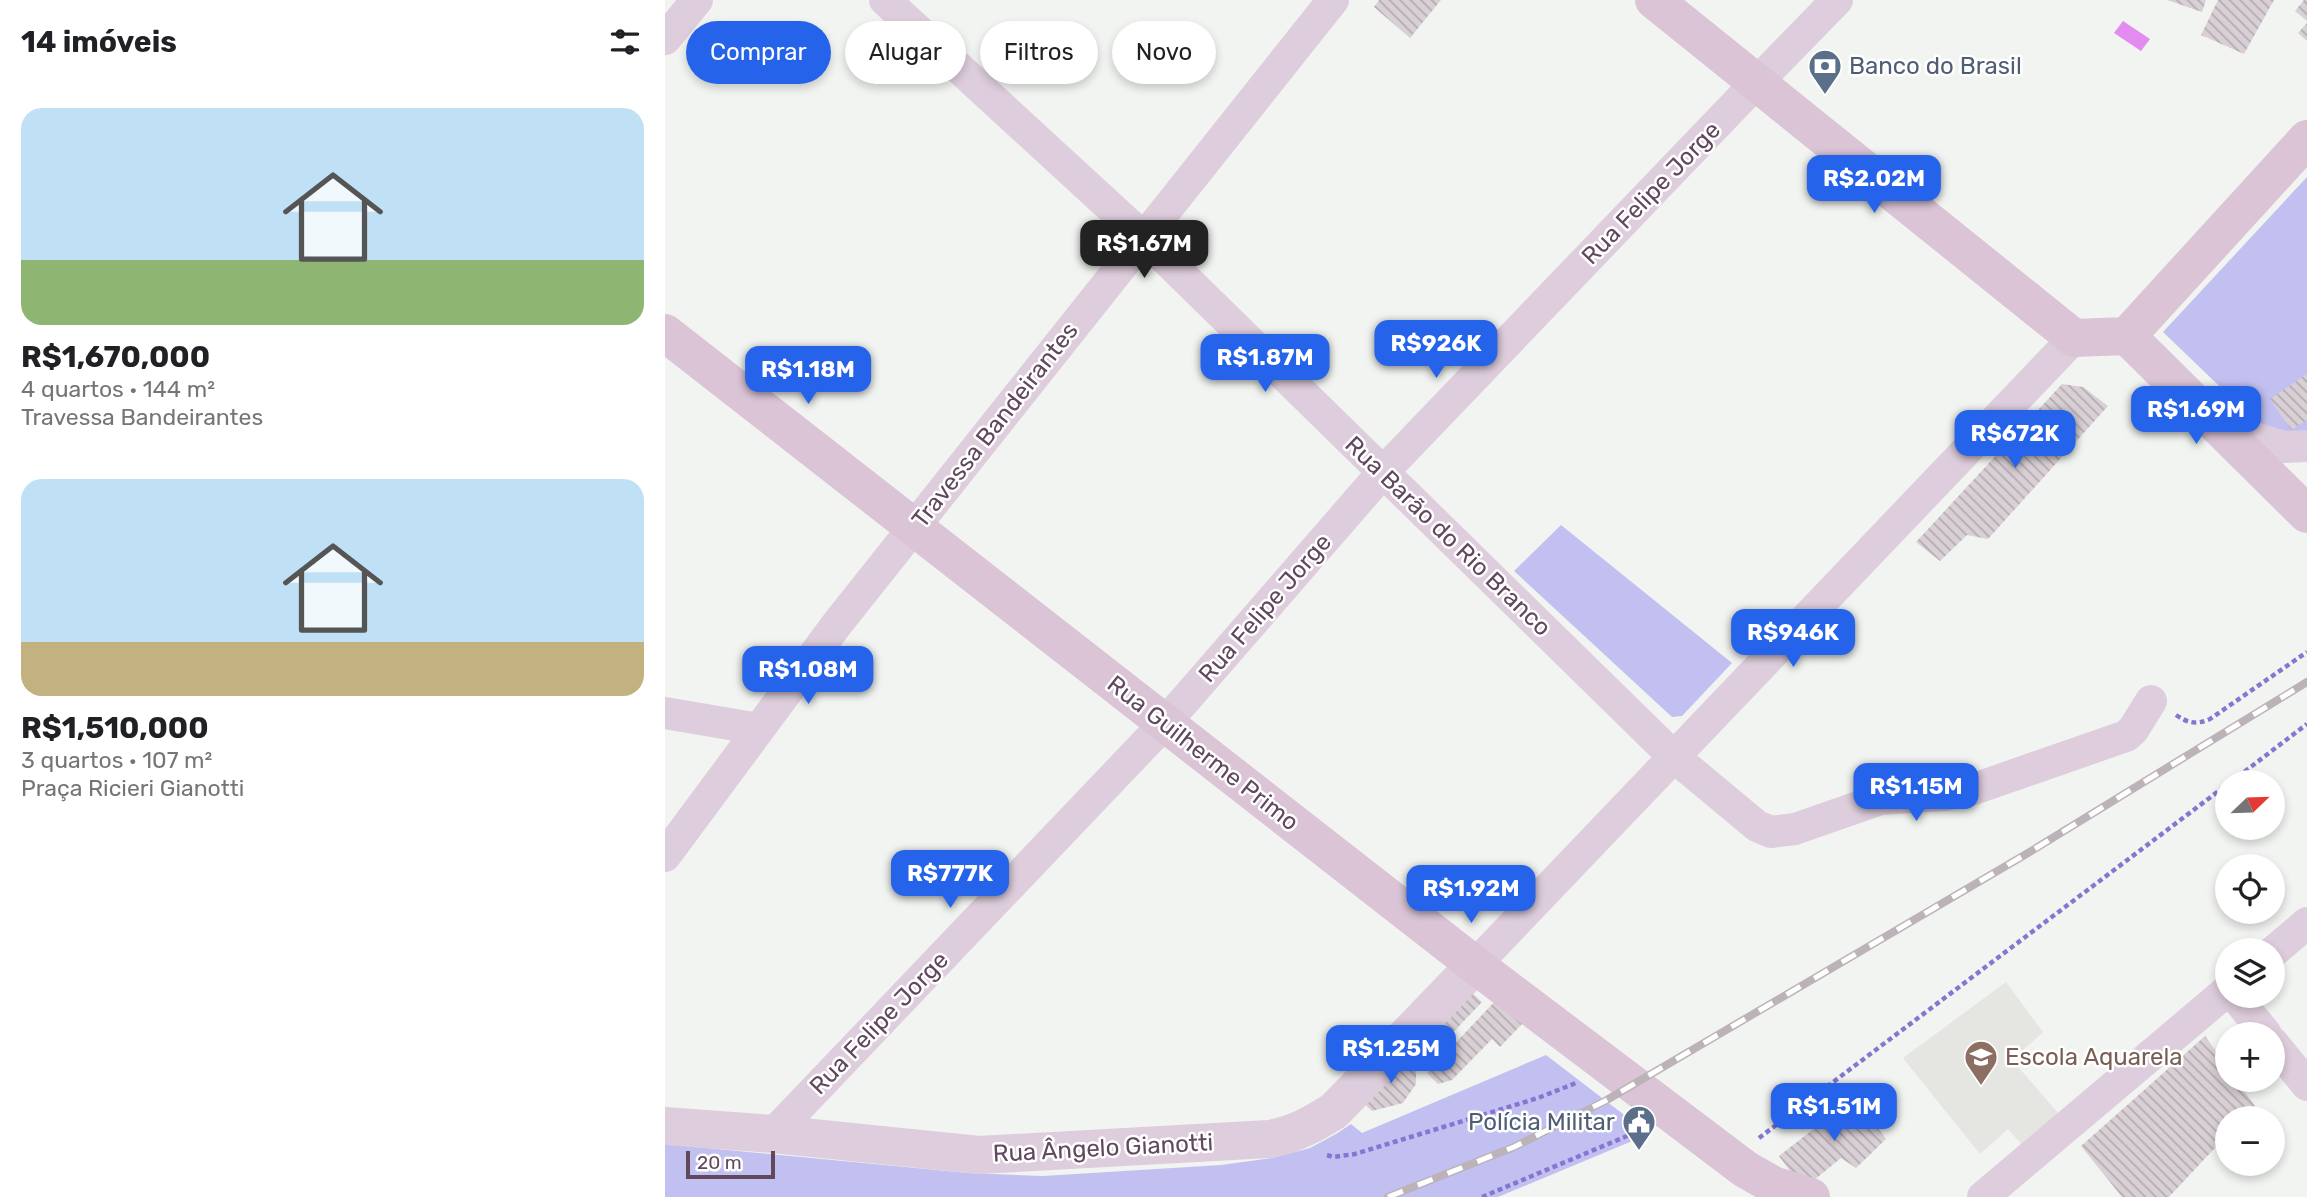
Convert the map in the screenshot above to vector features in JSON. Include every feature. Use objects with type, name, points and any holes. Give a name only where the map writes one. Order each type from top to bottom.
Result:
[{"type":"main road","points":[[1654,0],[2074,338],[2127,336],[2307,139]]},
{"type":"main road","name":"Rua Guilherme Primo","points":[[665,333],[1749,1176],[1811,1197]]},
{"type":"main road","points":[[2127,336],[2307,514]]},
{"type":"street","points":[[665,38],[697,0]]},
{"type":"street","name":"Rua Barão do Rio Branco","points":[[885,0],[1144,238],[1674,757],[1757,826],[1771,832],[1782,831],[1881,799],[1945,795],[1971,790],[2116,741],[2133,730],[2151,701]]},
{"type":"street","name":"Travessa Bandeirantes","points":[[665,856],[837,624],[1333,0]]},
{"type":"street","name":"Rua Felipe Jorge","points":[[773,1134],[1165,723],[1383,472],[1837,0]]},
{"type":"street","points":[[1475,965],[2074,338]]},
{"type":"street","points":[[2219,426],[2284,447],[2307,446]]},
{"type":"street","points":[[665,713],[759,729]]},
{"type":"street","points":[[2285,942],[2307,923]]},
{"type":"street","name":"Rua Ângelo Gianotti","points":[[665,1126],[979,1155],[1285,1136],[1302,1130],[1334,1111],[1475,965]]},
{"type":"street","points":[[1983,1197],[2215,1001]]},
{"type":"street","points":[[2245,1008],[2256,1022]]},
{"type":"street","points":[[2285,1058],[2307,1085]]},
{"type":"path","points":[[2151,701],[2186,721],[2198,724],[2210,719],[2307,652]]},
{"type":"path","points":[[2246,770],[2307,724]]},
{"type":"path","points":[[1749,1176],[1749,1146],[2215,794]]},
{"type":"path","points":[[1302,1130],[1310,1148],[1333,1157],[1355,1154],[1538,1098],[1582,1081],[1607,1064]]},
{"type":"path","points":[[1482,1197],[1675,1116]]},
{"type":"shaded area","points":[[2123,21],[2150,39],[2141,51],[2114,33]]},
{"type":"shaded area","points":[[2307,177],[2307,434],[2265,430],[2163,332]]},
{"type":"shaded area","points":[[1561,525],[1732,663],[1682,716],[1672,717],[1514,571]]},
{"type":"shaded area","name":"Escola Aquarela","points":[[2006,982],[2043,1032],[2012,1060],[2060,1115],[2024,1147],[2008,1129],[1980,1154],[1903,1058]]},
{"type":"shaded area","points":[[1546,1055],[1649,1134],[1498,1197],[665,1197],[665,1144],[968,1173],[1043,1176],[1221,1165],[1272,1158],[1310,1148],[1351,1124],[1362,1133]]},
{"type":"building","points":[[1379,0],[1441,0],[1410,38],[1374,7]]},
{"type":"building","points":[[2167,0],[2206,0],[2202,12]]},
{"type":"building","points":[[2218,0],[2274,0],[2244,54],[2201,35]]},
{"type":"building","points":[[2307,0],[2307,21],[2295,11]]},
{"type":"building","points":[[2307,23],[2307,41],[2298,33]]},
{"type":"building","points":[[2307,374],[2307,420],[2291,430],[2270,399]]},
{"type":"building","points":[[2062,384],[2083,387],[2108,406],[1988,539],[1967,535],[1940,561],[1916,542]]},
{"type":"building","points":[[1464,985],[1482,1002],[1420,1067],[1403,1050]]},
{"type":"building","points":[[1498,998],[1523,1023],[1500,1047],[1492,1039],[1452,1080],[1438,1084],[1427,1073]]},
{"type":"building","points":[[2205,1036],[2215,1050],[2215,1092],[2245,1092],[2255,1106],[2215,1106],[2215,1148],[2169,1197],[2122,1197],[2081,1146]]},
{"type":"building","points":[[1399,1053],[1416,1069],[1416,1084],[1403,1103],[1372,1111],[1358,1098]]},
{"type":"building","points":[[1853,1095],[1886,1139],[1856,1168],[1841,1158],[1803,1189],[1779,1156]]},
{"type":"railway","points":[[1388,1197],[1514,1147],[1605,1101],[2028,853],[2307,682]]},
{"type":"place","name":"Banco do Brasil","points":[[1825,96]]},
{"type":"place","name":"Escola Aquarela","points":[[1981,1087]]},
{"type":"place","name":"Polícia Militar","points":[[1639,1152]]}]
